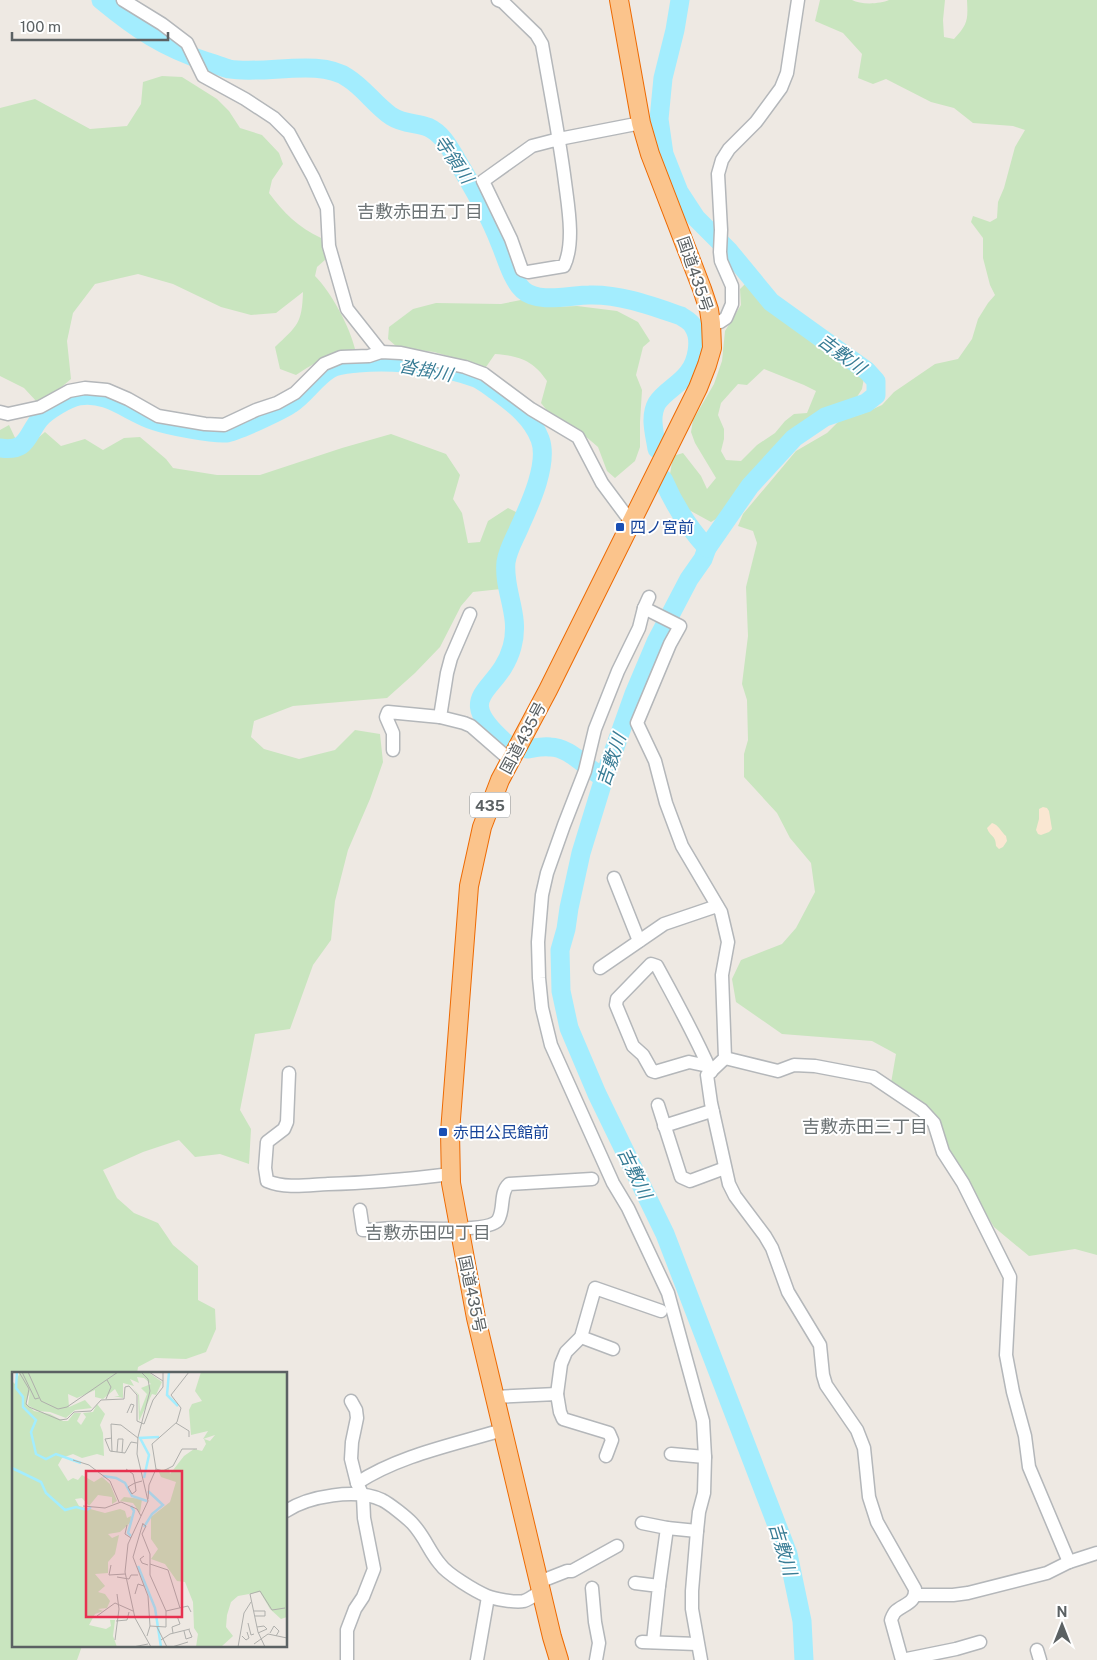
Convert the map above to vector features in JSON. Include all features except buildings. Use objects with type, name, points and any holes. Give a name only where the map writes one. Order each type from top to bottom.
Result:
[{"type":"highway","name":"国道435号","points":[[559,1660],[476,1318],[451,1174],[450,1132],[469,886],[482,827],[500,780],[548,690],[698,388],[712,348],[711,323],[702,289],[650,154],[637,111],[618,0]]},
{"type":"street","points":[[123,0],[162,24],[187,43],[203,76],[245,99],[274,118],[289,134],[313,177],[327,208],[329,246],[347,308],[381,352]]},
{"type":"street","points":[[498,0],[536,34],[542,44],[559,139],[570,226],[567,260],[564,266],[528,272],[522,270],[512,239],[483,181],[532,146],[559,139],[641,123]]},
{"type":"street","points":[[711,323],[720,322],[726,318],[732,304],[732,286],[721,261],[720,252],[722,230],[718,174],[722,160],[729,149],[756,122],[781,88],[787,74],[798,0]]},
{"type":"street","points":[[0,412],[8,414],[40,407],[68,391],[85,388],[107,390],[128,399],[158,416],[205,424],[224,425],[256,410],[277,403],[295,393],[324,364],[341,357],[369,356],[381,352],[401,353],[465,367],[484,374],[531,409],[570,431],[578,437],[602,483],[630,522]]},
{"type":"street","points":[[701,1660],[692,1609],[692,1591],[699,1512],[704,1493],[703,1421],[668,1293],[628,1208],[613,1183],[551,1045],[542,1008],[538,942],[542,895],[547,873],[586,765],[596,728],[618,671],[649,605],[680,626],[670,644],[637,723],[655,761],[666,803],[682,846],[722,912],[728,942],[722,975],[726,1058]]},
{"type":"street","points":[[440,718],[449,665],[470,614]]},
{"type":"street","points":[[393,750],[393,733],[386,717],[388,712],[440,718],[464,723],[471,726],[510,760]]},
{"type":"street","points":[[614,878],[639,941]]},
{"type":"street","points":[[600,968],[664,924],[717,906]]},
{"type":"street","points":[[651,964],[657,966],[710,1069],[690,1062],[655,1072],[652,1071],[643,1055],[633,1046],[616,1005],[617,999],[651,964]]},
{"type":"street","points":[[980,1642],[902,1660],[891,1620],[895,1612],[912,1602],[916,1595],[915,1589],[877,1522],[869,1497],[864,1448],[857,1430],[826,1385],[820,1345],[788,1292],[772,1248],[735,1196],[729,1184],[707,1076],[710,1069],[726,1058],[778,1071],[794,1066],[815,1066],[873,1076],[922,1110],[934,1123],[943,1152],[963,1183],[1010,1277],[1006,1355],[1013,1392],[1025,1436],[1029,1467],[1069,1562]]},
{"type":"street","points":[[289,1073],[287,1122],[284,1129],[267,1142],[264,1168],[267,1181],[277,1185],[305,1186],[390,1182],[451,1174]]},
{"type":"street","points":[[658,1105],[680,1178],[690,1181],[725,1168]]},
{"type":"street","points":[[664,1126],[713,1112]]},
{"type":"street","points":[[360,1210],[363,1230],[490,1226],[497,1222],[505,1188],[509,1184],[592,1179]]},
{"type":"street","points":[[606,1456],[612,1440],[609,1433],[563,1419],[557,1394],[561,1364],[569,1358],[566,1352],[580,1337],[597,1283],[647,1312],[661,1311]]},
{"type":"street","points":[[580,1337],[613,1349]]},
{"type":"street","points":[[494,1398],[557,1394]]},
{"type":"street","points":[[347,1660],[347,1630],[374,1569],[364,1518],[363,1496],[351,1459],[357,1418],[356,1410],[351,1402]]},
{"type":"street","points":[[357,1482],[372,1473],[410,1457],[502,1430]]},
{"type":"street","points":[[671,1454],[705,1457]]},
{"type":"street","points":[[288,1510],[311,1500],[336,1495],[363,1496],[382,1500],[411,1522],[449,1574],[488,1597],[508,1601],[524,1601],[540,1587],[567,1571],[572,1571],[617,1546]]},
{"type":"street","points":[[642,1523],[697,1531]]},
{"type":"street","points":[[667,1528],[659,1586],[648,1642],[698,1644]]},
{"type":"street","points":[[916,1595],[968,1593],[1047,1573],[1069,1562],[1097,1553]]},
{"type":"street","points":[[635,1583],[659,1586]]},
{"type":"street","points":[[592,1588],[599,1603],[604,1643],[596,1660]]},
{"type":"street","points":[[477,1660],[488,1597]]},
{"type":"green space","points":[[820,0],[852,0],[860,3],[870,3],[889,0],[945,0],[944,37],[954,39],[966,21],[967,0],[1097,0],[1097,1255],[1075,1249],[1029,1256],[994,1227],[948,1152],[937,1122],[891,1083],[896,1054],[872,1041],[782,1034],[736,1002],[732,979],[741,960],[782,944],[796,928],[815,892],[811,863],[790,838],[777,813],[744,777],[744,754],[748,740],[747,700],[742,684],[748,636],[746,587],[757,543],[753,531],[738,526],[743,514],[796,451],[827,433],[839,421],[882,405],[894,392],[935,364],[958,359],[972,339],[978,319],[995,295],[990,285],[983,258],[983,238],[971,222],[973,216],[990,222],[997,218],[998,202],[1004,188],[1015,147],[1025,130],[1013,126],[973,123],[954,108],[931,102],[886,79],[873,84],[858,78],[862,54],[843,33],[815,21]]},
{"type":"green space","points":[[162,76],[182,77],[217,99],[229,111],[240,128],[262,135],[279,153],[283,164],[272,180],[269,193],[292,219],[321,238],[326,259],[317,267],[315,276],[339,310],[353,340],[355,349],[324,359],[296,375],[280,369],[275,347],[297,324],[300,318],[303,292],[276,313],[251,315],[221,307],[173,284],[138,274],[95,284],[73,313],[67,341],[71,379],[58,390],[37,402],[24,388],[0,376],[0,108],[35,99],[90,129],[127,126],[141,104],[143,82]]},
{"type":"green space","points":[[747,282],[765,302],[817,347],[847,363],[864,378],[862,389],[855,400],[835,405],[814,415],[779,445],[753,475],[731,510],[711,522],[689,510],[681,500],[670,474],[673,456],[683,453],[701,476],[707,489],[716,478],[695,443],[691,432],[693,420],[714,384],[722,361],[725,331],[741,305],[740,289]],"holes":[[[764,369],[816,391],[807,413],[794,414],[775,433],[757,445],[741,461],[726,460],[721,451],[724,429],[718,415],[721,403],[738,384],[747,385]]]},
{"type":"green space","points":[[521,300],[556,307],[577,306],[617,311],[638,322],[650,341],[643,347],[636,375],[642,390],[640,447],[635,461],[615,478],[607,471],[598,447],[577,429],[549,413],[541,403],[547,381],[536,368],[525,360],[495,354],[486,367],[434,352],[397,347],[388,339],[389,327],[413,309],[436,303],[501,304]]},
{"type":"green space","points":[[9,425],[17,442],[26,448],[45,432],[61,446],[85,439],[103,450],[124,438],[140,437],[166,459],[173,468],[217,475],[260,475],[391,434],[446,454],[460,475],[453,499],[462,513],[468,543],[480,542],[488,521],[508,508],[518,513],[499,563],[501,589],[473,592],[461,606],[440,647],[387,698],[293,706],[254,721],[251,737],[264,749],[299,759],[335,750],[355,730],[380,734],[383,762],[370,799],[348,850],[335,901],[331,940],[313,965],[290,1029],[255,1034],[240,1110],[251,1129],[249,1164],[220,1154],[195,1157],[179,1140],[143,1152],[103,1170],[117,1198],[134,1213],[158,1223],[173,1245],[198,1266],[198,1300],[215,1309],[216,1329],[206,1352],[186,1359],[155,1358],[138,1367],[137,1372],[12,1372],[12,1648],[81,1648],[77,1660],[0,1660],[0,430]]},
{"type":"sand","points":[[1043,807],[1049,811],[1052,829],[1041,835],[1036,830],[1039,809]]},
{"type":"sand","points":[[992,823],[1006,836],[1007,841],[999,849],[987,828]]},
{"type":"waterway","name":"寺領川","points":[[101,0],[151,37],[192,57],[229,69],[308,68],[336,72],[354,82],[391,116],[398,120],[431,128],[444,140],[478,196],[519,286],[529,294],[546,298],[589,295],[612,296],[659,308],[689,321],[696,331],[698,344],[696,357],[688,373],[657,403],[653,414],[657,449]]},
{"type":"waterway","name":"吉敷川","points":[[680,0],[675,30],[663,78],[659,119],[664,154],[679,192],[696,218],[729,251],[771,302],[867,371],[876,381],[876,395],[866,403],[825,417],[794,438],[750,486],[707,548],[703,559],[689,579],[656,642],[634,694],[604,778],[581,853],[560,950],[561,991],[569,1028],[597,1094],[665,1234],[788,1554],[802,1621],[804,1660]]},
{"type":"waterway","name":"沓掛川","points":[[0,448],[9,449],[21,445],[39,420],[47,413],[63,402],[79,396],[90,395],[100,397],[162,423],[201,431],[226,433],[270,416],[286,407],[301,396],[325,373],[333,367],[340,365],[373,362],[417,364],[476,378],[522,412],[537,431],[542,449],[542,460],[537,483],[506,562],[507,583],[514,624],[512,647],[506,663],[483,694],[479,704],[481,714],[490,728],[508,745]]},
{"type":"waterway","name":"寺領川","points":[[663,479],[682,515],[707,548]]},
{"type":"waterway","name":"沓掛川","points":[[527,749],[547,747],[564,750],[601,776]]},
{"type":"place","name":"四ノ宮前","points":[[620,527]]},
{"type":"place","name":"赤田公民館前","points":[[443,1132]]},
{"type":"district","name":"吉敷赤田五丁目","points":[[420,211]]},
{"type":"district","name":"吉敷赤田三丁目","points":[[865,1126]]},
{"type":"district","name":"吉敷赤田四丁目","points":[[428,1232]]}]
